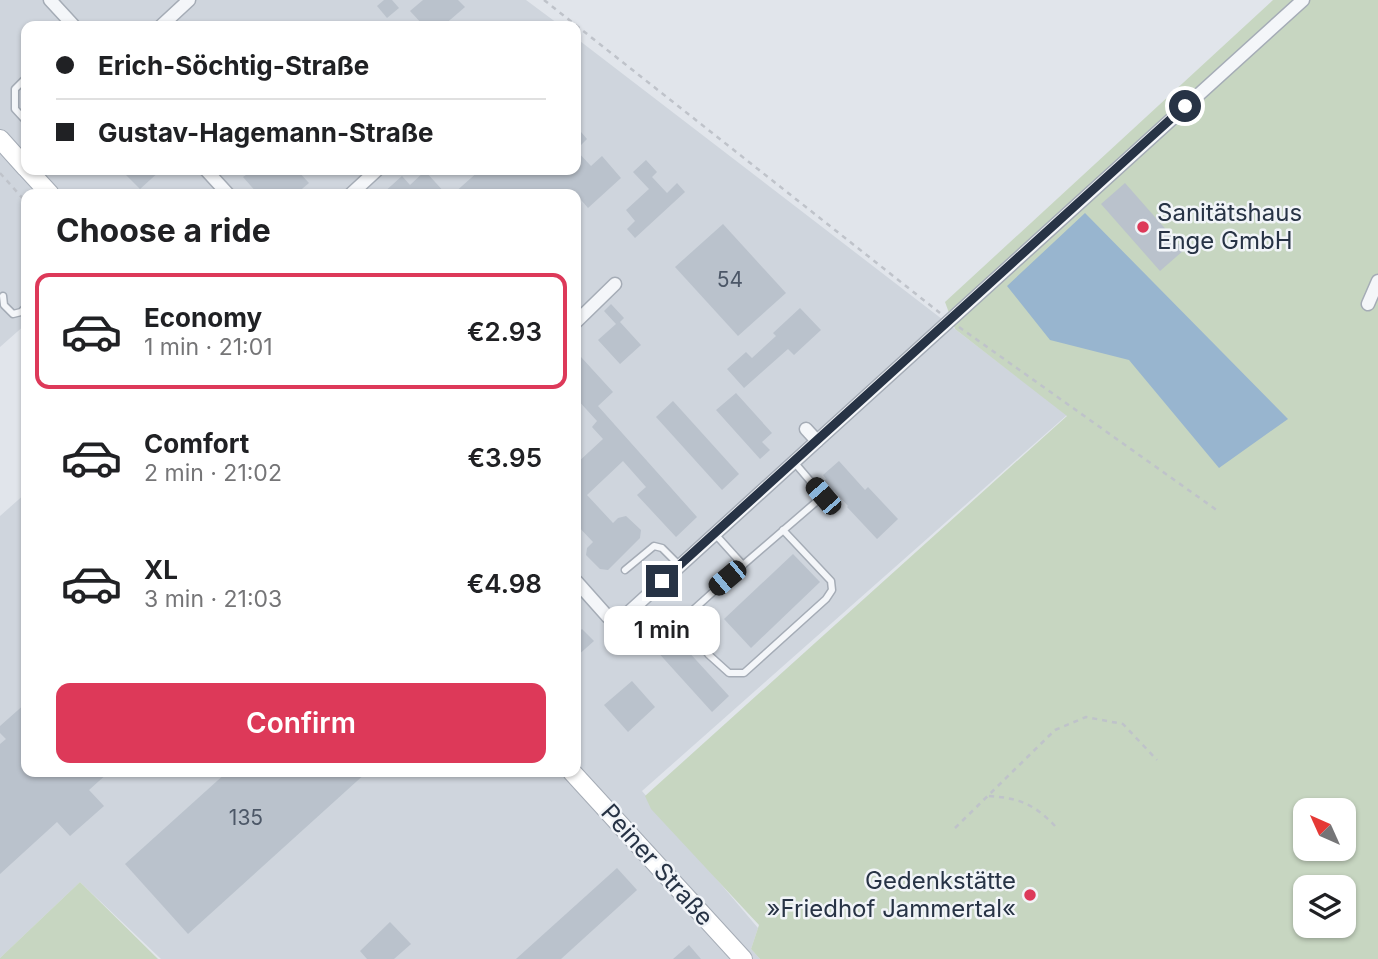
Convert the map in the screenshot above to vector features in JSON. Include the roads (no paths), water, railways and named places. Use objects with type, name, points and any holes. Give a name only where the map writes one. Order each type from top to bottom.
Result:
[{"type":"main road","points":[[0,139],[21,162]]},
{"type":"main road","points":[[33,175],[45,189]]},
{"type":"main road","name":"Peiner Straße","points":[[577,777],[743,959]]},
{"type":"street","points":[[50,0],[69,21]]},
{"type":"street","points":[[166,21],[188,0]]},
{"type":"street","points":[[581,587],[608,617],[628,613],[1303,0]]},
{"type":"street","points":[[210,175],[221,189]]},
{"type":"street","points":[[356,189],[372,175]]},
{"type":"street","points":[[1367,304],[1378,281]]},
{"type":"street","points":[[581,317],[615,284]]},
{"type":"street","points":[[806,429],[817,441]]},
{"type":"lane","points":[[21,83],[15,89],[15,109],[21,116]]},
{"type":"lane","points":[[4,296],[4,305],[13,314],[21,312]]},
{"type":"lane","points":[[783,530],[831,582],[832,590],[826,599],[744,673],[729,673],[709,655],[686,626],[693,610],[743,565],[783,530],[823,496],[794,462]]},
{"type":"lane","points":[[715,534],[743,565]]},
{"type":"lane","points":[[625,570],[654,546],[662,548],[680,566]]},
{"type":"water","points":[[1085,213],[1288,419],[1219,468],[1129,360],[1050,340],[1007,286]]},
{"type":"place","name":"Sanitätshaus Enge GmbH","points":[[1143,227]]},
{"type":"place","name":"Gedenkstätte »Friedhof Jammertal«","points":[[1030,895]]}]
